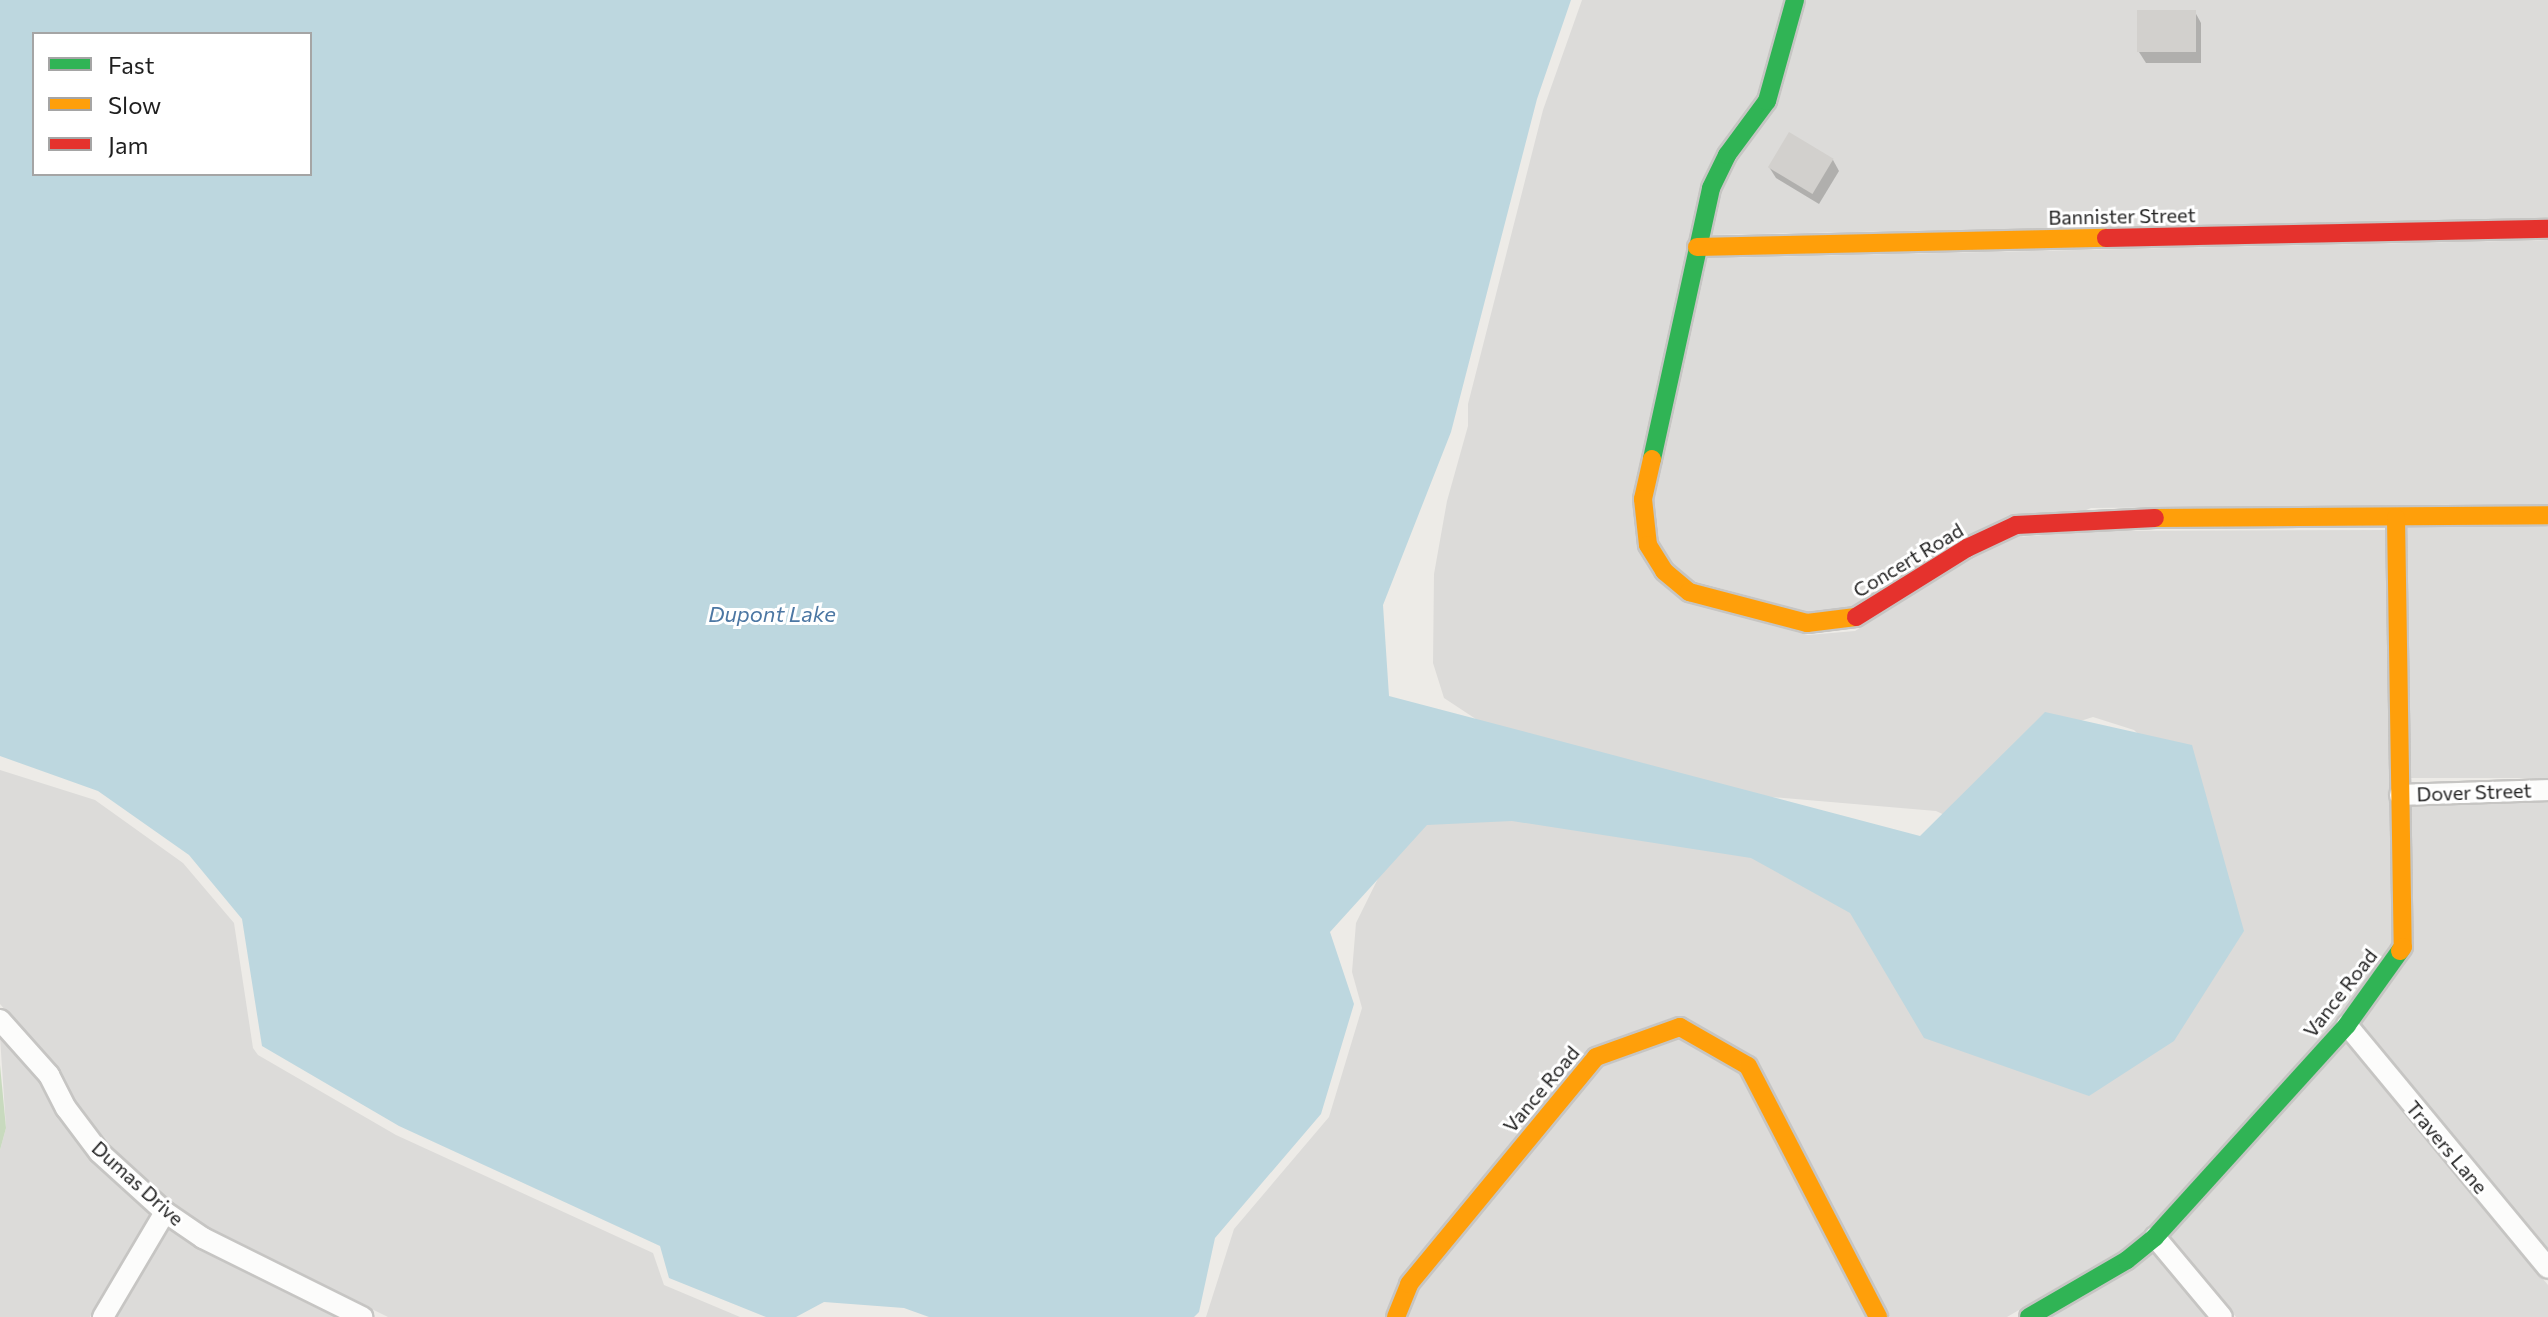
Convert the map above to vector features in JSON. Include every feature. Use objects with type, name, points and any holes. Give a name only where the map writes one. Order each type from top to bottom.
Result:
[{"type":"street","name":"Concert Road","points":[[1795,0],[1767,101],[1727,155],[1711,188],[1643,499],[1648,545],[1664,571],[1689,592],[1807,623],[1854,619],[1967,548],[2016,525],[2091,519],[2548,515]]},
{"type":"street","name":"Bannister Street","points":[[1697,247],[2548,229]]},
{"type":"street","name":"Vance Road","points":[[2029,1317],[2127,1260],[2155,1237],[2347,1025],[2403,947],[2396,518]]},
{"type":"street","name":"Dover Street","points":[[2400,795],[2548,790]]},
{"type":"street","name":"Dumas Drive","points":[[0,1020],[49,1075],[66,1108],[99,1152],[165,1212],[203,1238],[362,1317]]},
{"type":"street","name":"Travers Lane","points":[[2347,1025],[2548,1268]]},
{"type":"street","name":"Vance Road","points":[[1396,1317],[1409,1284],[1596,1057],[1680,1027],[1748,1066],[1878,1317]]},
{"type":"street","points":[[103,1317],[165,1212]]},
{"type":"street","points":[[2155,1237],[2222,1317]]},
{"type":"shaded area","points":[[1582,0],[1784,0],[1758,96],[1719,147],[1701,185],[1634,496],[1640,551],[1658,580],[1683,601],[1808,635],[1855,631],[1972,558],[2019,537],[2092,531],[2386,530],[2393,943],[2339,1017],[2149,1228],[2121,1250],[2007,1317],[1890,1317],[1757,1061],[1684,1017],[1677,1016],[1589,1049],[1402,1276],[1385,1317],[1206,1317],[1234,1229],[1329,1117],[1362,1008],[1352,972],[1356,923],[1404,826],[1457,809],[1519,813],[1590,826],[1728,832],[1804,848],[1831,863],[1891,939],[1932,981],[1952,1035],[2064,1068],[2114,1051],[2143,1026],[2181,963],[2202,901],[2218,842],[2201,805],[2168,763],[2134,730],[2093,717],[2039,734],[1979,831],[1936,811],[1749,795],[1627,779],[1541,752],[1491,729],[1444,698],[1433,663],[1434,574],[1447,501],[1468,426],[1468,404],[1543,110]]},
{"type":"shaded area","points":[[1805,0],[2548,0],[2548,218],[1710,235],[1720,192]]},
{"type":"shaded area","points":[[2548,240],[2548,504],[2091,508],[1851,608],[1808,612],[1693,581],[1671,562],[1658,540],[1654,499],[1705,258]]},
{"type":"shaded area","points":[[2406,527],[2548,527],[2548,778],[2406,778]]},
{"type":"shaded area","points":[[0,770],[95,800],[183,863],[234,923],[253,1048],[258,1055],[396,1135],[653,1253],[664,1285],[740,1317],[388,1317],[207,1228],[171,1203],[106,1143],[75,1102],[56,1067],[0,1004]]},
{"type":"shaded area","points":[[2548,801],[2548,1252],[2360,1025],[2411,954],[2410,806]]},
{"type":"shaded area","points":[[0,1037],[41,1082],[59,1116],[92,1159],[152,1215],[90,1317],[0,1317],[0,1150],[6,1128]]},
{"type":"shaded area","points":[[1679,1039],[1741,1075],[1866,1317],[1407,1317],[1418,1291],[1601,1067]]},
{"type":"shaded area","points":[[2346,1041],[2548,1285],[2548,1317],[2236,1317],[2169,1237]]},
{"type":"shaded area","points":[[168,1228],[198,1248],[337,1317],[115,1317]]},
{"type":"shaded area","points":[[2154,1252],[2208,1317],[2051,1317]]},
{"type":"green space","points":[[0,1065],[6,1128],[0,1150]]},
{"type":"water","name":"Dupont Lake","points":[[0,0],[1571,0],[1537,99],[1451,432],[1383,605],[1389,696],[1920,836],[2045,712],[2192,745],[2244,931],[2174,1041],[2089,1096],[1924,1038],[1850,913],[1751,858],[1512,821],[1427,825],[1330,932],[1354,1004],[1321,1114],[1215,1238],[1199,1312],[1194,1317],[929,1317],[904,1308],[824,1302],[796,1317],[766,1317],[669,1278],[660,1246],[399,1126],[262,1046],[242,919],[189,855],[98,791],[0,756]]},
{"type":"building","points":[[2137,10],[2196,10],[2196,52],[2137,52]]},
{"type":"building","points":[[1789,132],[1834,159],[1812,194],[1768,167]]},
{"type":"traffic: fast","points":[[1652,459],[1711,188],[1727,155],[1767,101],[1795,0]]},
{"type":"traffic: fast","points":[[2029,1317],[2127,1260],[2155,1237],[2347,1025],[2400,951]]},
{"type":"traffic: slow","points":[[1697,247],[2106,238]]},
{"type":"traffic: slow","points":[[1652,459],[1643,499],[1648,545],[1664,571],[1689,592],[1807,623],[1856,617]]},
{"type":"traffic: slow","points":[[2155,518],[2548,515]]},
{"type":"traffic: slow","points":[[2396,518],[2403,947],[2400,951]]},
{"type":"traffic: slow","points":[[1396,1317],[1409,1284],[1596,1057],[1680,1027],[1748,1066],[1878,1317]]},
{"type":"traffic: jam","points":[[2106,238],[2548,229]]},
{"type":"traffic: jam","points":[[1856,617],[1967,548],[2016,525],[2155,518]]}]
